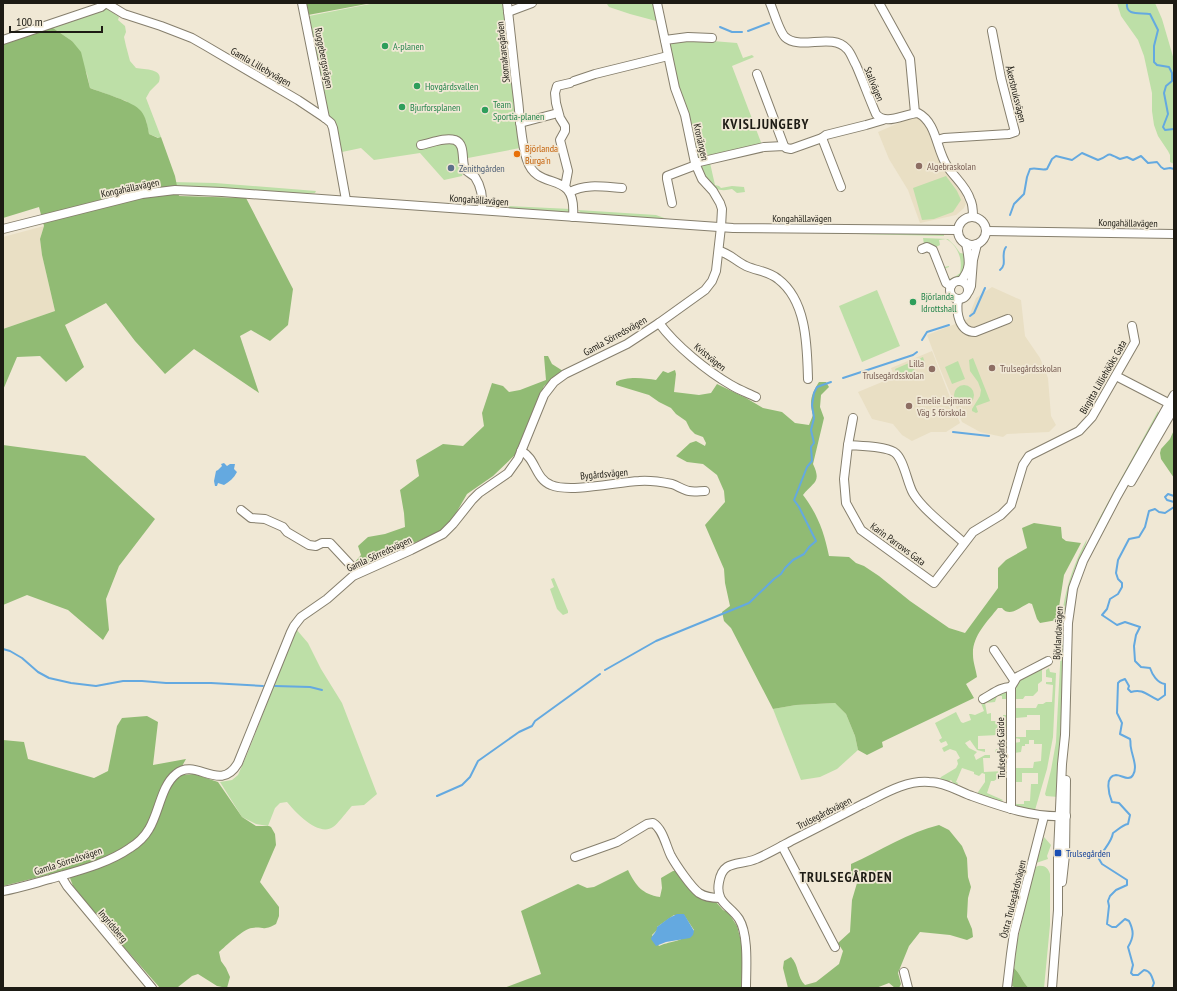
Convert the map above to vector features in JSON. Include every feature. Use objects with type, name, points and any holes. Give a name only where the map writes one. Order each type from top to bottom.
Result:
[{"type":"street","name":"Gamla Lillebyvägen","points":[[3,40],[101,7],[106,3],[124,14],[192,38],[298,100],[331,123],[346,200]]},
{"type":"street","name":"Ruggebergsvägen","points":[[302,3],[325,118]]},
{"type":"street","name":"Skomakaregården","points":[[507,3],[520,123],[527,160],[532,170],[539,177],[568,189]]},
{"type":"street","points":[[508,12],[532,3]]},
{"type":"street","name":"Kronängen","points":[[657,3],[675,88],[685,115],[695,164],[702,179],[713,191],[720,203],[722,209],[721,227]]},
{"type":"street","name":"Stallvägen","points":[[770,3],[783,34],[788,39],[797,42],[831,42],[840,44],[847,49],[876,114],[883,120]]},
{"type":"street","points":[[879,3],[910,59],[915,114]]},
{"type":"street","name":"Åkersbruksvägen","points":[[937,140],[944,138],[1009,134],[1014,132],[1001,78],[992,31]]},
{"type":"street","points":[[665,40],[688,37],[712,38]]},
{"type":"street","points":[[574,217],[574,201],[568,189],[568,171],[560,140],[565,126],[558,113],[556,88],[559,85],[598,73],[668,56]]},
{"type":"street","points":[[757,74],[784,146]]},
{"type":"street","points":[[520,123],[558,113]]},
{"type":"street","points":[[672,203],[667,176],[695,164],[764,147],[784,146],[791,149],[822,138],[826,135],[883,120],[915,114],[921,115],[928,122],[947,165],[970,197],[973,217]]},
{"type":"street","points":[[822,138],[841,187]]},
{"type":"street","points":[[421,145],[447,139],[456,140],[462,150],[466,170],[475,178],[478,184],[482,201],[482,210]]},
{"type":"street","points":[[568,189],[587,187],[622,188]]},
{"type":"street","name":"Kongahällavägen","points":[[3,229],[154,192],[192,190],[721,227],[958,230]]},
{"type":"street","points":[[968,292],[967,285],[961,281],[955,282],[951,286],[950,290],[951,295],[958,300],[964,298],[968,292],[971,286],[973,260],[977,244],[983,239],[986,231],[983,222],[978,218],[966,218],[961,222],[958,230],[960,238],[966,243],[977,244]]},
{"type":"street","name":"Gamla Sörredsvägen","points":[[3,891],[89,867],[130,848],[141,840],[150,828],[167,785],[175,774],[180,771],[188,770],[222,776],[230,774],[238,763],[294,626],[301,618],[327,599],[347,580],[358,573],[443,534],[479,493],[508,473],[514,467],[544,395],[554,382],[565,374],[627,344],[699,295],[709,285],[716,271],[721,227]]},
{"type":"street","name":"Kongahällavägen","points":[[986,231],[1174,234]]},
{"type":"street","points":[[961,281],[969,268],[966,243]]},
{"type":"street","points":[[922,249],[927,247],[933,250],[946,284],[951,286]]},
{"type":"street","points":[[719,251],[746,266],[773,276],[785,286],[797,305],[803,320],[808,379]]},
{"type":"street","points":[[958,300],[958,315],[962,326],[970,332],[975,332],[1008,319]]},
{"type":"street","name":"Kvistvägen","points":[[659,323],[669,336],[711,373],[756,397]]},
{"type":"street","name":"Birgitta Lilliehööks Gata","points":[[934,583],[973,532],[1001,516],[1011,506],[1023,465],[1029,456],[1079,431],[1086,425],[1135,342],[1132,326]]},
{"type":"street","name":"Birgitta Lilliehööks Gata","points":[[1116,376],[1172,406]]},
{"type":"street","name":"Björlandavägen","points":[[1052,988],[1058,914],[1063,816],[1067,656],[1070,602],[1078,573],[1095,537],[1117,496],[1172,406],[1174,395]]},
{"type":"street","name":"Karin Parrows Gata","points":[[853,418],[844,479],[846,502],[861,530],[934,583]]},
{"type":"street","points":[[848,445],[887,449],[895,452],[900,458],[913,492],[920,503],[964,543]]},
{"type":"street","name":"Bygårdsvägen","points":[[521,452],[528,456],[541,478],[550,485],[568,487],[649,481],[672,484],[691,492],[705,491]]},
{"type":"street","points":[[241,510],[251,518],[265,519],[283,527],[287,532],[309,545],[316,546],[322,543],[330,544],[358,573]]},
{"type":"street","points":[[994,650],[1012,683]]},
{"type":"street","points":[[983,699],[1008,686],[1017,677],[1048,661]]},
{"type":"street","name":"Trulsegårds Gärde","points":[[1011,809],[1012,683]]},
{"type":"street","name":"Trulsegårdsvägen","points":[[720,898],[718,890],[719,882],[724,869],[733,865],[756,860],[879,796],[907,784],[916,782],[935,782],[1011,809],[1044,816],[1063,816]]},
{"type":"street","name":"Östra Trulsegårdsvägen","points":[[1007,988],[1014,933],[1044,816]]},
{"type":"street","points":[[575,856],[617,842],[647,824],[653,823],[658,827],[671,856],[692,887],[707,897],[720,898],[738,918],[743,930],[747,959],[746,988]]},
{"type":"street","points":[[782,846],[835,947]]},
{"type":"street","name":"Ingridsberg","points":[[61,876],[82,905],[152,988]]},
{"type":"street","points":[[904,972],[908,988]]},
{"type":"shaded area","name":"Algebraskolan","points":[[910,118],[918,118],[925,123],[940,159],[948,174],[962,194],[966,204],[964,208],[956,215],[920,223],[908,190],[889,159],[878,132]]},
{"type":"shaded area","points":[[44,226],[40,239],[42,255],[55,311],[3,329],[3,237]]},
{"type":"shaded area","name":"Trulsegårdsskolan","points":[[992,287],[1021,300],[1025,336],[1040,358],[1048,378],[1051,416],[1056,425],[1049,432],[1007,434],[1003,437],[980,432],[962,422],[936,359],[927,335],[968,319],[976,298]]},
{"type":"shaded area","name":"Emelie Lejmans Väg 5 förskola","points":[[932,351],[960,423],[946,432],[931,432],[912,441],[902,435],[893,424],[872,419],[858,392],[894,377],[891,368]]},
{"type":"green space","points":[[304,3],[372,3],[308,15]]},
{"type":"green space","name":"Hovgårdsvallen","points":[[375,3],[503,3],[520,148],[468,158],[462,176],[444,180],[420,153],[374,160],[361,148],[342,152],[335,122],[327,114],[309,16]]},
{"type":"green space","points":[[656,3],[660,22],[609,7],[607,4]]},
{"type":"green space","points":[[1117,3],[1155,3],[1162,19],[1174,60],[1174,164],[1170,162],[1170,155],[1158,136],[1154,125],[1152,93],[1144,56],[1138,40],[1121,16]]},
{"type":"green space","points":[[106,8],[119,17],[118,20],[125,26],[126,32],[124,37],[130,61],[136,68],[153,70],[159,74],[159,82],[150,91],[146,98],[161,137],[159,138],[149,134],[146,120],[126,101],[90,88],[87,74],[72,41],[50,26]]},
{"type":"green space","points":[[50,26],[72,41],[81,52],[90,88],[137,107],[144,116],[149,134],[158,138],[161,137],[175,176],[179,196],[246,198],[293,289],[288,325],[270,341],[251,330],[240,336],[259,393],[194,349],[165,374],[135,341],[106,303],[65,325],[84,367],[66,382],[40,356],[17,357],[3,390],[3,329],[55,311],[42,255],[40,239],[44,226],[39,207],[3,218],[3,41]]},
{"type":"green space","points":[[700,40],[737,43],[743,58],[752,55],[754,57],[732,66],[762,145],[707,158],[697,156],[669,51],[672,42]]},
{"type":"green space","points":[[710,163],[715,185],[721,188],[732,186],[744,187],[745,192],[737,193],[732,189],[720,190],[711,185],[704,177],[700,165]]},
{"type":"green space","points":[[946,176],[957,191],[961,200],[953,212],[934,219],[922,220],[913,188]]},
{"type":"green space","points":[[172,182],[215,183],[316,191],[315,193],[305,194],[135,191]]},
{"type":"green space","points":[[487,205],[571,209],[568,212],[488,207]]},
{"type":"green space","points":[[578,210],[656,215],[667,219],[582,214]]},
{"type":"green space","points":[[812,233],[928,233],[944,234],[944,236]]},
{"type":"green space","points":[[923,238],[948,239],[954,245],[946,239],[939,240],[940,245],[936,247],[944,267],[949,267],[944,269],[942,268],[933,245],[930,243],[924,244]]},
{"type":"green space","points":[[954,245],[960,253],[966,254],[968,264],[967,267],[958,277],[949,280],[947,274],[950,279],[960,273],[961,263],[959,253]]},
{"type":"green space","points":[[877,290],[900,346],[862,362],[839,306]]},
{"type":"green space","points":[[544,356],[548,356],[552,364],[563,371],[544,386],[518,452],[493,476],[467,494],[452,520],[439,532],[402,548],[362,569],[355,562],[361,555],[358,546],[368,537],[385,534],[405,527],[400,490],[419,476],[416,460],[443,444],[463,446],[484,426],[482,413],[492,383],[503,386],[509,392],[520,390],[546,380]]},
{"type":"green space","points":[[923,357],[925,363],[914,368],[915,373],[913,374],[911,372],[898,377],[895,369]]},
{"type":"green space","points":[[973,358],[990,401],[976,406],[978,412],[976,413],[972,411],[972,409],[980,396],[981,390],[978,382],[970,371],[969,360]]},
{"type":"green space","points":[[958,361],[965,379],[952,384],[945,367]]},
{"type":"green space","points":[[675,370],[674,392],[699,395],[711,393],[717,384],[763,408],[782,412],[795,423],[809,425],[813,415],[811,402],[814,391],[819,382],[826,382],[829,387],[821,395],[820,407],[824,418],[813,464],[817,475],[815,482],[803,495],[820,524],[829,556],[849,557],[856,563],[864,566],[949,628],[965,633],[998,588],[998,568],[1006,560],[1027,548],[1022,528],[1034,523],[1061,527],[1062,538],[1066,541],[1081,543],[1064,575],[1057,620],[1040,623],[1037,619],[1032,604],[1029,603],[1012,612],[998,608],[981,630],[973,648],[973,658],[977,677],[966,684],[974,698],[882,742],[883,747],[867,755],[858,750],[855,736],[846,714],[835,703],[796,705],[773,709],[731,628],[724,621],[722,612],[730,606],[725,583],[724,569],[705,525],[725,502],[724,491],[717,475],[703,464],[687,462],[676,456],[690,443],[696,441],[705,446],[706,443],[703,437],[695,434],[690,429],[686,421],[676,414],[671,408],[649,395],[616,385],[616,382],[620,380],[630,378],[656,380],[663,371],[668,373]]},
{"type":"green space","points":[[964,385],[971,388],[974,395],[971,402],[964,405],[957,402],[954,395],[957,388]]},
{"type":"green space","points":[[1158,411],[1159,416],[1094,528]]},
{"type":"green space","points":[[1174,430],[1174,478],[1161,459],[1160,453],[1161,449],[1170,439]]},
{"type":"green space","points":[[3,445],[85,456],[155,519],[119,566],[106,599],[109,630],[103,640],[68,610],[27,595],[3,605]]},
{"type":"green space","points":[[1087,539],[1072,576],[1065,611],[1058,797],[1046,796],[1045,794],[1056,742],[1063,608],[1072,572]]},
{"type":"green space","points":[[554,578],[568,611],[568,613],[563,615],[557,609],[550,589],[554,587],[551,579]]},
{"type":"green space","points":[[296,629],[308,643],[321,669],[342,703],[377,794],[364,805],[352,806],[335,826],[327,829],[321,829],[308,822],[287,802],[280,803],[275,808],[268,826],[256,824],[242,817],[220,782],[232,780],[238,775]]},
{"type":"green space","points":[[1042,666],[1042,681],[1038,684],[1038,691],[1033,696],[1025,696],[1023,699],[1013,699],[1015,681]]},
{"type":"green space","points":[[1049,668],[1050,672],[1056,673],[1053,737],[1047,769],[1035,810],[1016,807],[1014,803],[1024,804],[1024,801],[1030,801],[1031,784],[1038,784],[1038,773],[1022,773],[1022,782],[1015,782],[1014,768],[1033,768],[1034,762],[1041,761],[1042,744],[1034,744],[1034,740],[1029,740],[1029,744],[1022,746],[1021,752],[1014,753],[1014,743],[1020,742],[1020,739],[1014,737],[1026,737],[1026,730],[1040,730],[1040,715],[1027,715],[1027,717],[1015,718],[1014,709],[1036,708],[1038,704],[1052,702],[1053,685],[1046,684],[1046,682],[1052,682],[1052,678],[1046,677],[1046,670]]},
{"type":"green space","points":[[1007,690],[1009,699],[1002,699],[1002,696],[997,696],[995,702],[985,703],[987,714],[991,713],[991,721],[1003,721],[1003,715],[1009,715],[1009,728],[1004,728],[1004,748],[999,749],[998,735],[978,736],[978,749],[985,749],[985,752],[977,750],[970,740],[965,743],[969,748],[977,752],[974,755],[976,760],[985,755],[990,755],[990,758],[983,758],[984,772],[1004,771],[1004,757],[998,757],[998,755],[1006,754],[1008,756],[1010,778],[998,778],[991,781],[987,793],[1003,800],[999,803],[976,795],[985,782],[985,774],[982,773],[979,776],[974,774],[974,772],[962,768],[956,782],[958,783],[956,787],[951,780],[948,782],[942,782],[940,779],[941,777],[956,768],[958,764],[957,760],[960,758],[956,751],[950,749],[944,752],[942,748],[948,745],[946,741],[941,743],[939,740],[942,738],[935,723],[956,712],[961,722],[963,723],[971,720],[969,714],[975,715],[984,711],[981,703],[1002,691]]},
{"type":"green space","points":[[835,703],[846,714],[855,736],[858,750],[837,769],[820,777],[801,780],[773,709],[796,705]]},
{"type":"green space","points":[[147,716],[158,722],[153,765],[186,759],[181,768],[183,775],[194,774],[218,782],[242,817],[256,826],[271,827],[275,834],[276,845],[260,882],[279,907],[279,916],[276,924],[265,928],[248,929],[219,952],[221,961],[230,977],[227,988],[217,986],[198,974],[192,976],[178,987],[160,988],[101,921],[73,886],[67,870],[3,886],[3,740],[24,742],[28,759],[94,778],[108,771],[117,726],[122,718]]},
{"type":"green space","points":[[996,749],[999,749],[999,752],[995,752]]},
{"type":"green space","points":[[939,825],[949,830],[962,846],[967,858],[968,877],[971,887],[968,898],[967,917],[972,929],[973,937],[967,940],[950,935],[920,932],[909,946],[898,973],[901,984],[899,988],[895,988],[889,983],[876,988],[788,988],[783,968],[784,961],[791,957],[794,960],[802,982],[805,985],[816,982],[839,964],[843,951],[838,943],[850,932],[852,900],[857,883],[851,874],[851,864],[917,832]]},
{"type":"green space","points":[[1044,837],[1051,845],[1047,856],[1048,859],[1036,863]]},
{"type":"green space","points":[[1036,867],[1046,867],[1050,874],[1050,925],[1044,988],[1029,988],[1014,968],[1017,943],[1032,877]]},
{"type":"green space","points":[[628,870],[640,888],[649,894],[660,897],[662,888],[661,878],[673,871],[678,871],[716,902],[723,910],[728,912],[737,926],[743,948],[745,988],[504,988],[541,974],[521,911],[578,884],[587,888],[594,887]],"holes":[[[674,915],[684,915],[694,930],[681,939],[659,946],[652,935],[657,930],[657,927]]]},
{"type":"green space","points":[[1014,968],[1029,988],[1016,988],[1012,986]]},
{"type":"water","points":[[224,463],[227,466],[230,464],[235,464],[234,469],[237,472],[226,484],[224,485],[218,483],[217,486],[215,486],[214,481],[216,471],[222,466],[221,464]]},
{"type":"water","points":[[677,914],[684,914],[694,931],[693,935],[690,938],[666,942],[656,946],[651,939],[657,927]]},
{"type":"waterway","points":[[1127,3],[1127,7],[1131,12],[1150,14],[1158,30],[1154,46],[1154,62],[1157,65],[1169,67],[1172,73],[1172,81],[1166,86],[1164,93],[1168,114],[1163,127],[1165,130],[1174,129]]},
{"type":"waterway","points":[[748,31],[769,23]]},
{"type":"waterway","points":[[720,27],[732,32],[742,32]]},
{"type":"waterway","points":[[1010,215],[1014,204],[1024,194],[1030,169],[1047,169],[1052,159],[1056,156],[1072,160],[1082,153],[1098,160],[1110,154],[1120,159],[1127,157],[1133,160],[1141,156],[1148,163],[1157,162],[1164,169],[1174,169]]},
{"type":"waterway","points":[[1000,270],[1004,262],[1004,250],[1006,247]]},
{"type":"waterway","points":[[970,316],[974,313],[985,288]]},
{"type":"waterway","points":[[922,340],[927,332],[949,325]]},
{"type":"waterway","points":[[843,378],[913,355],[917,352]]},
{"type":"waterway","points":[[605,670],[656,641],[749,603],[781,574],[793,560],[804,554],[816,541],[794,500],[807,467],[812,461],[811,447],[814,443],[811,430],[814,418],[812,405],[814,393],[817,387],[831,382]]},
{"type":"waterway","points":[[953,432],[989,436]]},
{"type":"waterway","points":[[1174,496],[1168,494],[1165,497],[1167,500],[1174,502]]},
{"type":"waterway","points":[[1152,988],[1154,983],[1148,972],[1144,970],[1138,975],[1133,975],[1131,973],[1133,965],[1128,947],[1133,934],[1129,921],[1125,919],[1116,927],[1112,927],[1107,924],[1109,906],[1108,901],[1110,896],[1116,890],[1127,885],[1127,880],[1102,864],[1099,859],[1111,840],[1113,833],[1122,826],[1128,824],[1130,815],[1119,803],[1112,802],[1108,786],[1110,779],[1112,776],[1116,775],[1130,778],[1135,769],[1130,739],[1120,734],[1122,723],[1117,713],[1118,683],[1125,679],[1129,686],[1128,689],[1131,692],[1139,691],[1158,700],[1165,695],[1165,684],[1157,680],[1150,668],[1141,667],[1135,661],[1134,646],[1136,635],[1140,627],[1125,622],[1117,625],[1102,615],[1107,609],[1110,599],[1118,594],[1122,587],[1122,583],[1118,579],[1116,573],[1118,560],[1129,539],[1139,537],[1145,527],[1149,511],[1155,509],[1159,512],[1165,513],[1174,507]]},
{"type":"waterway","points":[[3,649],[22,658],[38,672],[49,678],[71,683],[96,686],[123,681],[142,681],[263,686]]},
{"type":"waterway","points":[[437,796],[462,785],[470,777],[478,761],[519,732],[532,726],[535,721],[600,674]]},
{"type":"waterway","points":[[275,686],[310,687],[322,690]]},
{"type":"place","name":"A-planen","points":[[385,46]]},
{"type":"place","name":"Hovgårdsvallen","points":[[417,86]]},
{"type":"place","name":"Bjurforsplanen","points":[[402,107]]},
{"type":"place","name":"Team Sportia-planen","points":[[485,110]]},
{"type":"place","name":"Björlanda Burga'n","points":[[517,154]]},
{"type":"place","name":"Algebraskolan","points":[[919,166]]},
{"type":"place","name":"Zenithgården","points":[[451,168]]},
{"type":"place","name":"Björlanda Idrottshall","points":[[913,302]]},
{"type":"place","name":"Trulsegårdsskolan","points":[[992,368]]},
{"type":"place","name":"Lilla Trulsegårdsskolan","points":[[932,369]]},
{"type":"place","name":"Emelie Lejmans Väg 5 förskola","points":[[909,406]]},
{"type":"place","name":"Trulsegården","points":[[1058,853]]},
{"type":"district","name":"KVISLJUNGEBY","points":[[766,124]]},
{"type":"district","name":"TRULSEGÅRDEN","points":[[846,877]]}]
